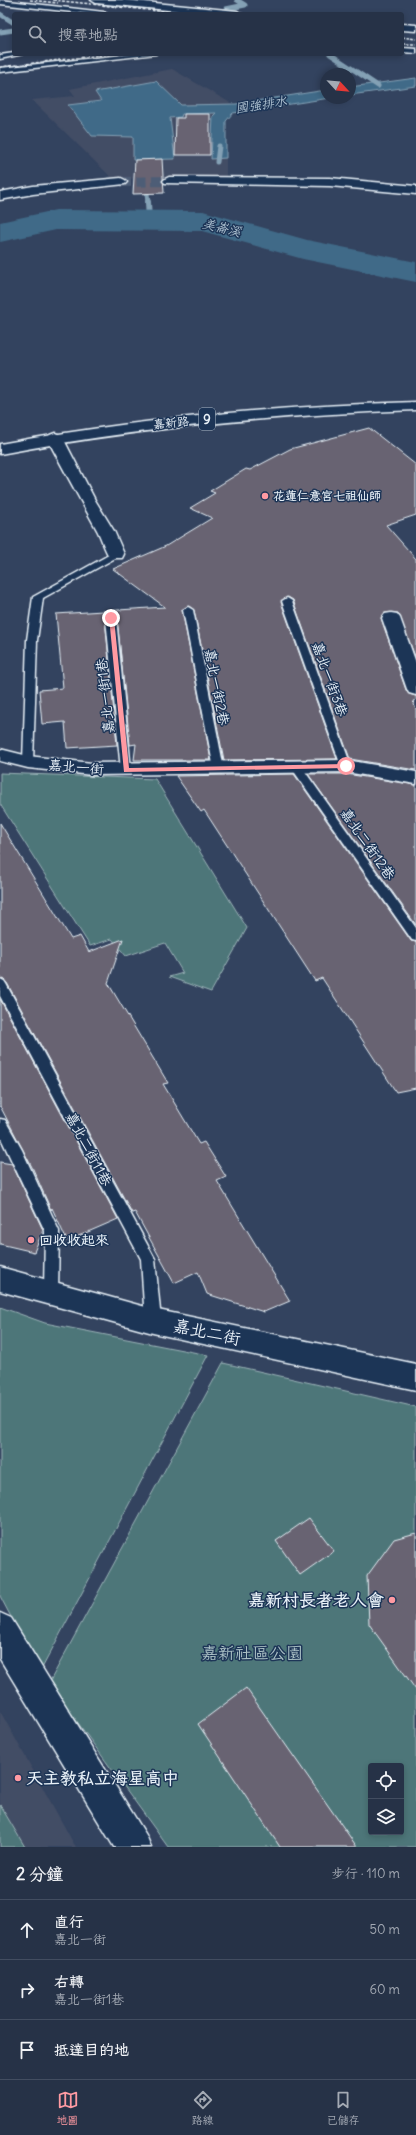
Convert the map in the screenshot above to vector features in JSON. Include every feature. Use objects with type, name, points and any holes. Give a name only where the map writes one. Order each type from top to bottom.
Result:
[{"type":"street","points":[[96,0],[217,12]]},
{"type":"street","points":[[404,27],[416,28]]},
{"type":"street","points":[[169,181],[330,182],[416,190]]},
{"type":"street","points":[[0,196],[33,190],[121,182]]},
{"type":"street","name":"嘉新路","points":[[0,449],[56,438],[197,420],[337,408],[416,406]]},
{"type":"street","points":[[56,438],[87,500],[106,531],[116,554]]},
{"type":"street","points":[[391,618],[416,689]]},
{"type":"street","name":"嘉北一街","points":[[0,755],[28,762],[92,769],[219,769],[346,766],[416,778]]},
{"type":"street","name":"嘉北二街","points":[[0,1279],[153,1320],[416,1377]]},
{"type":"street","points":[[0,1629],[134,1847]]},
{"type":"lane","points":[[0,2],[87,12]]},
{"type":"lane","points":[[404,50],[416,51]]},
{"type":"lane","points":[[0,57],[12,55]]},
{"type":"lane","points":[[0,70],[72,61],[130,56]]},
{"type":"lane","points":[[28,762],[32,640],[38,597],[116,554]]},
{"type":"lane","name":"嘉北一街3巷","points":[[287,601],[346,766]]},
{"type":"lane","name":"嘉北一街2巷","points":[[188,610],[219,769]]},
{"type":"lane","name":"嘉北一街1巷","points":[[111,618],[126,770]]},
{"type":"lane","name":"嘉北二街12巷","points":[[296,768],[416,937]]},
{"type":"lane","name":"嘉北二街11巷","points":[[0,984],[148,1259],[153,1320]]},
{"type":"lane","points":[[0,1124],[15,1150],[52,1231],[51,1293]]},
{"type":"shaded area","points":[[172,69],[232,104],[233,113],[226,121],[226,177],[113,179],[32,100],[75,96],[70,89]]},
{"type":"shaded area","name":"天主教私立海星高中","points":[[0,1711],[74,1844],[76,1847],[0,1847]]},
{"type":"green space","points":[[0,773],[155,779],[247,928],[211,992],[169,977],[183,973],[165,943],[126,956],[112,939],[90,946],[0,804]]},
{"type":"green space","points":[[0,1307],[45,1323],[208,1355],[40,1672],[0,1596]]},
{"type":"green space","name":"嘉新社區公園","points":[[223,1363],[416,1407],[416,1847],[168,1847],[49,1683]]},
{"type":"green space","points":[[0,1805],[25,1847],[0,1847]]},
{"type":"water","points":[[416,78],[416,86],[356,94],[356,86]]},
{"type":"water","points":[[156,81],[181,105],[236,104],[320,91],[320,100],[233,113],[226,121],[226,158],[211,159],[213,116],[216,113],[182,114],[181,117],[170,118],[175,159],[133,160],[133,137],[92,136],[68,105],[101,101],[95,92]]},
{"type":"building","points":[[184,114],[210,114],[210,155],[175,155],[176,118],[184,118]]},
{"type":"building","points":[[162,159],[164,193],[133,194],[135,160]]},
{"type":"building","points":[[369,428],[416,465],[416,515],[386,525],[416,559],[416,659],[398,613],[385,613],[381,618],[406,690],[409,694],[416,696],[416,700],[413,701],[416,710],[416,770],[350,759],[293,600],[288,597],[281,602],[337,759],[224,760],[194,610],[189,606],[182,610],[211,760],[134,760],[136,744],[130,745],[117,618],[112,614],[105,618],[117,745],[67,748],[65,722],[42,724],[39,690],[63,688],[56,614],[165,607],[113,569],[166,546],[212,518],[190,508],[215,493],[210,491],[246,469],[250,470],[290,449]]},
{"type":"building","points":[[294,774],[411,941],[416,942],[416,1088],[396,1092],[322,978],[315,981],[204,810],[201,812],[176,776]]},
{"type":"building","points":[[308,774],[346,774],[416,785],[416,925]]},
{"type":"building","points":[[0,823],[71,939],[80,936],[89,952],[123,939],[108,983],[168,1083],[163,1084],[199,1144],[204,1142],[226,1177],[217,1181],[290,1301],[264,1312],[207,1294],[198,1272],[174,1283],[135,1212],[132,1213],[7,983],[0,978]]},
{"type":"building","points":[[0,999],[118,1219],[67,1241],[52,1208],[51,1210],[33,1169],[0,1106]]},
{"type":"building","points":[[0,1162],[12,1164],[43,1230],[34,1252],[0,1244]]},
{"type":"building","points":[[309,1518],[334,1551],[300,1575],[276,1541]]},
{"type":"building","name":"嘉新村長者老人會","points":[[416,1533],[416,1690],[369,1624],[367,1576],[394,1539]]},
{"type":"building","points":[[246,1688],[357,1847],[280,1847],[198,1724]]},
{"type":"waterway","points":[[226,9],[245,5],[237,0]]},
{"type":"waterway","points":[[0,14],[12,22]]},
{"type":"waterway","points":[[0,32],[12,30]]},
{"type":"waterway","points":[[333,56],[378,86]]},
{"type":"waterway","name":"國強排水","points":[[217,162],[219,146]]},
{"type":"waterway","points":[[147,193],[148,203]]},
{"type":"waterway","points":[[148,202],[149,221]]},
{"type":"waterway","name":"美崙溪","points":[[0,232],[56,220],[203,221],[303,249],[416,272]]},
{"type":"tunnel","points":[[121,182],[169,181]]},
{"type":"railway","points":[[30,0],[58,3]]},
{"type":"railway","points":[[53,0],[167,12]]},
{"type":"railway","points":[[404,37],[416,39]]},
{"type":"railway","points":[[404,44],[416,44]]},
{"type":"railway","points":[[0,67],[93,56]]},
{"type":"place","name":"花蓮仁意宮七祖仙師","points":[[265,496]]},
{"type":"place","name":"回收收起來","points":[[31,1240]]},
{"type":"place","name":"嘉新村長者老人會","points":[[392,1600]]},
{"type":"place","name":"天主教私立海星高中","points":[[18,1778]]},
{"type":"route","points":[[111,618],[126,770],[346,766]]}]
